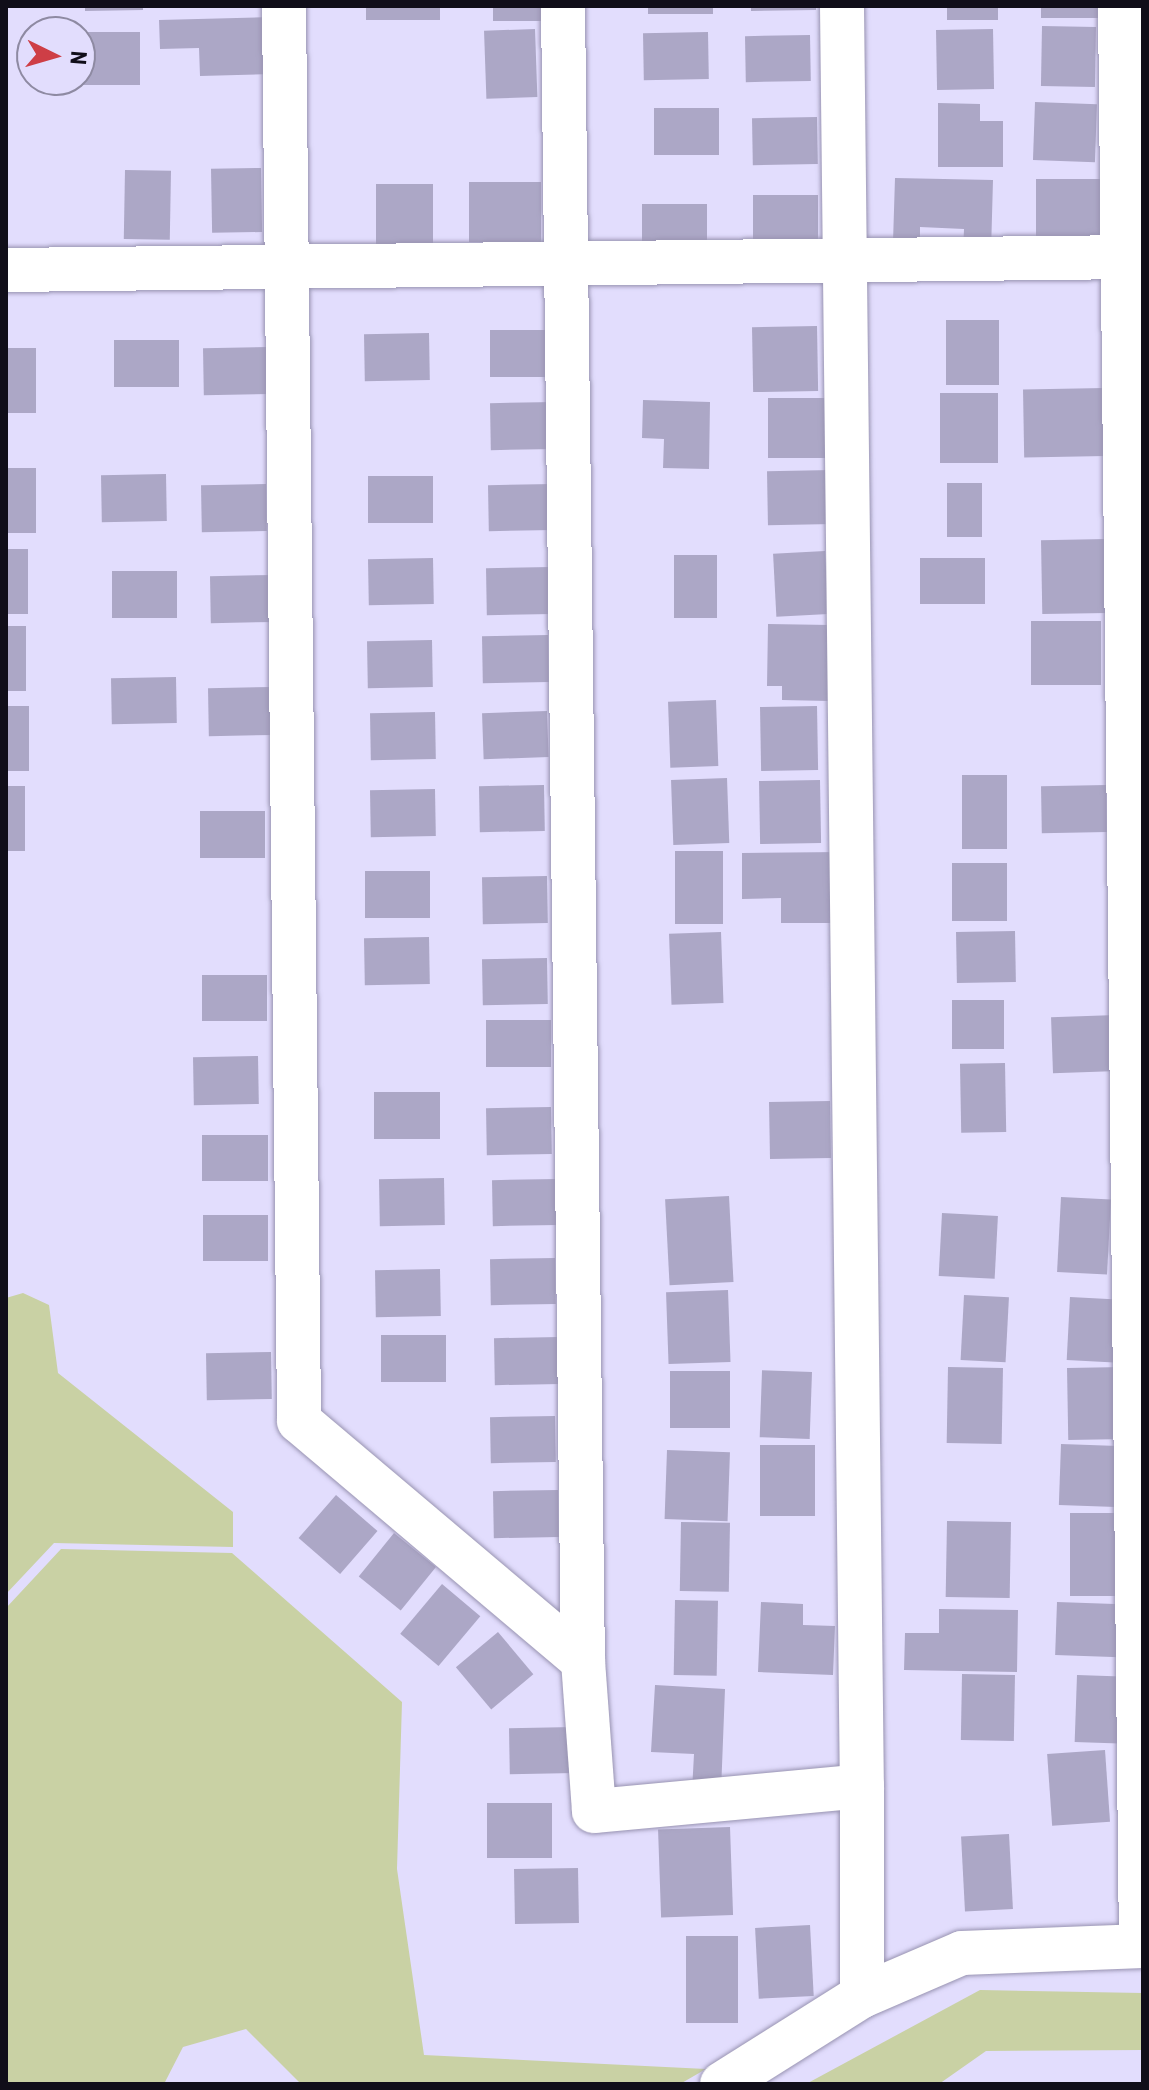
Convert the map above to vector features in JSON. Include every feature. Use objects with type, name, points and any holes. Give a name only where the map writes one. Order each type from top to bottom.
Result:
[{"type":"street","points":[[284,6],[299,1421],[583,1661]]},
{"type":"street","points":[[563,6],[583,1661],[594,1811],[862,1786]]},
{"type":"street","points":[[842,6],[862,1996]]},
{"type":"street","points":[[722,2084],[862,1996],[962,1953],[1142,1946],[1133,257],[1120,6]]},
{"type":"street","points":[[6,270],[1133,257]]},
{"type":"green space","points":[[23,1293],[49,1305],[58,1373],[233,1512],[233,1547],[54,1543],[6,1594],[6,1298]]},
{"type":"green space","points":[[61,1549],[232,1553],[402,1702],[397,1869],[424,2055],[706,2069],[680,2084],[301,2084],[246,2029],[183,2047],[164,2084],[6,2084],[6,1608]]},
{"type":"green space","points":[[980,1990],[1143,1993],[1143,2050],[986,2051],[939,2084],[806,2084]]},
{"type":"building","points":[[85,6],[143,6],[143,10],[85,11]]},
{"type":"building","points":[[366,6],[440,6],[440,20],[366,20]]},
{"type":"building","points":[[493,6],[541,6],[541,21],[493,21]]},
{"type":"building","points":[[648,6],[713,6],[713,14],[648,14]]},
{"type":"building","points":[[751,6],[816,6],[816,10],[751,11]]},
{"type":"building","points":[[947,6],[998,6],[998,20],[947,20]]},
{"type":"building","points":[[1041,6],[1109,6],[1109,18],[1041,18]]},
{"type":"building","points":[[272,17],[273,74],[200,76],[199,48],[160,49],[159,20]]},
{"type":"building","points":[[1042,26],[1096,27],[1095,87],[1041,86]]},
{"type":"building","points":[[535,29],[537,97],[486,99],[484,31]]},
{"type":"building","points":[[993,29],[994,89],[937,90],[936,30]]},
{"type":"building","points":[[96,32],[140,32],[140,85],[96,85]]},
{"type":"building","points":[[708,32],[709,79],[644,80],[643,33]]},
{"type":"building","points":[[810,35],[811,81],[746,82],[745,36]]},
{"type":"building","points":[[1035,102],[1097,104],[1095,162],[1033,160]]},
{"type":"building","points":[[938,103],[980,104],[980,121],[1003,121],[1003,167],[938,167]]},
{"type":"building","points":[[654,108],[719,108],[719,155],[654,155]]},
{"type":"building","points":[[817,117],[818,164],[753,165],[752,118]]},
{"type":"building","points":[[261,168],[262,232],[212,233],[211,169]]},
{"type":"building","points":[[125,170],[171,171],[170,240],[124,239]]},
{"type":"building","points":[[895,178],[993,180],[991,252],[963,252],[964,229],[920,227],[920,243],[893,242]]},
{"type":"building","points":[[1036,179],[1110,179],[1110,242],[1036,242]]},
{"type":"building","points":[[469,182],[541,182],[541,242],[469,242]]},
{"type":"building","points":[[376,184],[433,184],[433,247],[376,247]]},
{"type":"building","points":[[753,195],[818,195],[818,242],[753,242]]},
{"type":"building","points":[[642,204],[707,204],[707,251],[642,251]]},
{"type":"building","points":[[946,320],[999,320],[999,385],[946,385]]},
{"type":"building","points":[[817,326],[818,391],[753,392],[752,327]]},
{"type":"building","points":[[490,330],[555,330],[555,377],[490,377]]},
{"type":"building","points":[[429,333],[430,380],[365,381],[364,334]]},
{"type":"building","points":[[114,340],[179,340],[179,387],[114,387]]},
{"type":"building","points":[[269,347],[270,394],[204,395],[203,348]]},
{"type":"building","points":[[6,348],[36,348],[36,413],[6,413]]},
{"type":"building","points":[[1104,388],[1105,456],[1024,457],[1023,389]]},
{"type":"building","points":[[940,393],[998,393],[998,463],[940,463]]},
{"type":"building","points":[[768,398],[838,398],[838,458],[768,458]]},
{"type":"building","points":[[643,400],[710,402],[709,469],[663,468],[664,439],[642,438]]},
{"type":"building","points":[[555,402],[556,449],[491,450],[490,403]]},
{"type":"building","points":[[6,468],[36,468],[36,533],[6,533]]},
{"type":"building","points":[[832,470],[833,524],[768,525],[767,471]]},
{"type":"building","points":[[166,474],[167,521],[102,522],[101,475]]},
{"type":"building","points":[[368,476],[433,476],[433,523],[368,523]]},
{"type":"building","points":[[947,483],[982,483],[982,537],[947,537]]},
{"type":"building","points":[[266,484],[267,531],[202,532],[201,485]]},
{"type":"building","points":[[553,484],[554,530],[489,531],[488,485]]},
{"type":"building","points":[[1106,539],[1107,613],[1042,614],[1041,540]]},
{"type":"building","points":[[6,549],[28,549],[28,614],[6,614]]},
{"type":"building","points":[[825,551],[828,614],[776,617],[773,554]]},
{"type":"building","points":[[674,555],[717,555],[717,618],[674,618]]},
{"type":"building","points":[[433,558],[434,604],[369,605],[368,559]]},
{"type":"building","points":[[920,558],[985,558],[985,604],[920,604]]},
{"type":"building","points":[[551,567],[552,614],[487,615],[486,568]]},
{"type":"building","points":[[112,571],[177,571],[177,618],[112,618]]},
{"type":"building","points":[[275,575],[276,622],[211,623],[210,576]]},
{"type":"building","points":[[1031,621],[1101,621],[1101,685],[1031,685]]},
{"type":"building","points":[[768,624],[830,625],[829,701],[782,700],[782,686],[767,686]]},
{"type":"building","points":[[6,626],[26,626],[26,691],[6,691]]},
{"type":"building","points":[[548,635],[549,682],[483,683],[482,636]]},
{"type":"building","points":[[432,640],[433,687],[368,688],[367,641]]},
{"type":"building","points":[[176,677],[177,723],[112,724],[111,678]]},
{"type":"building","points":[[273,687],[274,735],[209,736],[208,688]]},
{"type":"building","points":[[716,700],[718,766],[670,768],[668,702]]},
{"type":"building","points":[[6,706],[29,706],[29,771],[6,771]]},
{"type":"building","points":[[817,706],[818,770],[761,771],[760,707]]},
{"type":"building","points":[[547,711],[549,757],[484,759],[482,713]]},
{"type":"building","points":[[435,712],[436,759],[371,760],[370,713]]},
{"type":"building","points":[[962,775],[1007,775],[1007,849],[962,849]]},
{"type":"building","points":[[727,778],[729,843],[673,845],[671,780]]},
{"type":"building","points":[[820,780],[821,843],[760,844],[759,781]]},
{"type":"building","points":[[544,785],[545,831],[480,832],[479,786]]},
{"type":"building","points":[[1106,785],[1107,832],[1042,833],[1041,786]]},
{"type":"building","points":[[6,786],[25,786],[25,851],[6,851]]},
{"type":"building","points":[[435,789],[436,836],[371,837],[370,790]]},
{"type":"building","points":[[200,811],[265,811],[265,858],[200,858]]},
{"type":"building","points":[[675,851],[723,851],[723,924],[675,924]]},
{"type":"building","points":[[842,852],[843,923],[781,923],[781,898],[742,899],[742,853]]},
{"type":"building","points":[[952,863],[1007,863],[1007,921],[952,921]]},
{"type":"building","points":[[365,871],[430,871],[430,918],[365,918]]},
{"type":"building","points":[[547,876],[548,923],[483,924],[482,877]]},
{"type":"building","points":[[1015,931],[1016,982],[957,983],[956,932]]},
{"type":"building","points":[[721,932],[723,1003],[672,1005],[669,934]]},
{"type":"building","points":[[429,937],[430,984],[365,985],[364,938]]},
{"type":"building","points":[[547,958],[548,1004],[483,1005],[482,959]]},
{"type":"building","points":[[202,975],[267,975],[267,1021],[202,1021]]},
{"type":"building","points":[[952,1000],[1004,1000],[1004,1049],[952,1049]]},
{"type":"building","points":[[1116,1015],[1118,1071],[1053,1073],[1051,1017]]},
{"type":"building","points":[[486,1020],[551,1020],[551,1067],[486,1067]]},
{"type":"building","points":[[258,1056],[259,1104],[194,1105],[193,1057]]},
{"type":"building","points":[[1005,1063],[1006,1132],[961,1133],[960,1064]]},
{"type":"building","points":[[374,1092],[440,1092],[440,1139],[374,1139]]},
{"type":"building","points":[[830,1101],[831,1158],[770,1159],[769,1102]]},
{"type":"building","points":[[551,1107],[552,1154],[487,1155],[486,1108]]},
{"type":"building","points":[[202,1135],[268,1135],[268,1181],[202,1181]]},
{"type":"building","points":[[444,1178],[445,1225],[380,1226],[379,1179]]},
{"type":"building","points":[[557,1179],[558,1225],[493,1226],[492,1180]]},
{"type":"building","points":[[729,1196],[734,1282],[670,1285],[665,1199]]},
{"type":"building","points":[[1061,1197],[1111,1200],[1107,1275],[1057,1272]]},
{"type":"building","points":[[942,1213],[998,1216],[995,1279],[939,1276]]},
{"type":"building","points":[[203,1215],[268,1215],[268,1261],[203,1261]]},
{"type":"building","points":[[555,1258],[556,1304],[491,1305],[490,1259]]},
{"type":"building","points":[[440,1269],[441,1316],[376,1317],[375,1270]]},
{"type":"building","points":[[728,1290],[731,1362],[669,1364],[666,1292]]},
{"type":"building","points":[[964,1295],[1009,1297],[1006,1362],[961,1360]]},
{"type":"building","points":[[1070,1297],[1127,1300],[1124,1363],[1067,1360]]},
{"type":"building","points":[[381,1335],[446,1335],[446,1382],[381,1382]]},
{"type":"building","points":[[559,1337],[560,1384],[495,1385],[494,1338]]},
{"type":"building","points":[[271,1352],[272,1399],[207,1400],[206,1353]]},
{"type":"building","points":[[948,1367],[1003,1368],[1002,1444],[947,1443]]},
{"type":"building","points":[[1124,1367],[1125,1439],[1068,1440],[1067,1368]]},
{"type":"building","points":[[762,1370],[812,1372],[810,1439],[760,1437]]},
{"type":"building","points":[[670,1371],[730,1371],[730,1428],[670,1428]]},
{"type":"building","points":[[555,1416],[556,1462],[491,1463],[490,1417]]},
{"type":"building","points":[[1061,1444],[1118,1446],[1116,1507],[1059,1505]]},
{"type":"building","points":[[760,1445],[815,1445],[815,1516],[760,1516]]},
{"type":"building","points":[[667,1450],[730,1452],[728,1521],[665,1519]]},
{"type":"building","points":[[558,1490],[559,1537],[494,1538],[493,1491]]},
{"type":"building","points":[[336,1495],[378,1531],[340,1574],[299,1538]]},
{"type":"building","points":[[1070,1513],[1122,1513],[1122,1596],[1070,1596]]},
{"type":"building","points":[[947,1521],[1011,1522],[1010,1598],[946,1597]]},
{"type":"building","points":[[681,1522],[730,1523],[729,1592],[680,1591]]},
{"type":"building","points":[[394,1533],[436,1567],[401,1611],[359,1577]]},
{"type":"building","points":[[442,1584],[480,1616],[439,1666],[400,1634]]},
{"type":"building","points":[[675,1600],[718,1601],[717,1676],[674,1675]]},
{"type":"building","points":[[761,1602],[803,1604],[803,1625],[835,1626],[833,1675],[758,1672]]},
{"type":"building","points":[[1057,1602],[1129,1605],[1127,1657],[1055,1655]]},
{"type":"building","points":[[939,1609],[1018,1610],[1017,1672],[904,1670],[905,1633],[939,1633]]},
{"type":"building","points":[[498,1632],[533,1674],[491,1709],[456,1667]]},
{"type":"building","points":[[962,1674],[1015,1675],[1014,1741],[961,1740]]},
{"type":"building","points":[[1077,1675],[1129,1677],[1127,1744],[1075,1742]]},
{"type":"building","points":[[655,1685],[725,1689],[721,1792],[692,1791],[694,1754],[651,1752]]},
{"type":"building","points":[[574,1727],[575,1773],[510,1774],[509,1728]]},
{"type":"building","points":[[1105,1750],[1110,1822],[1052,1826],[1047,1754]]},
{"type":"building","points":[[487,1803],[552,1803],[552,1858],[487,1858]]},
{"type":"building","points":[[730,1827],[733,1915],[661,1917],[658,1830]]},
{"type":"building","points":[[1009,1834],[1013,1909],[965,1911],[961,1837]]},
{"type":"building","points":[[578,1868],[579,1923],[515,1924],[514,1869]]},
{"type":"building","points":[[810,1925],[814,1996],[759,1999],[755,1928]]},
{"type":"building","points":[[686,1936],[738,1936],[738,2023],[686,2023]]}]
